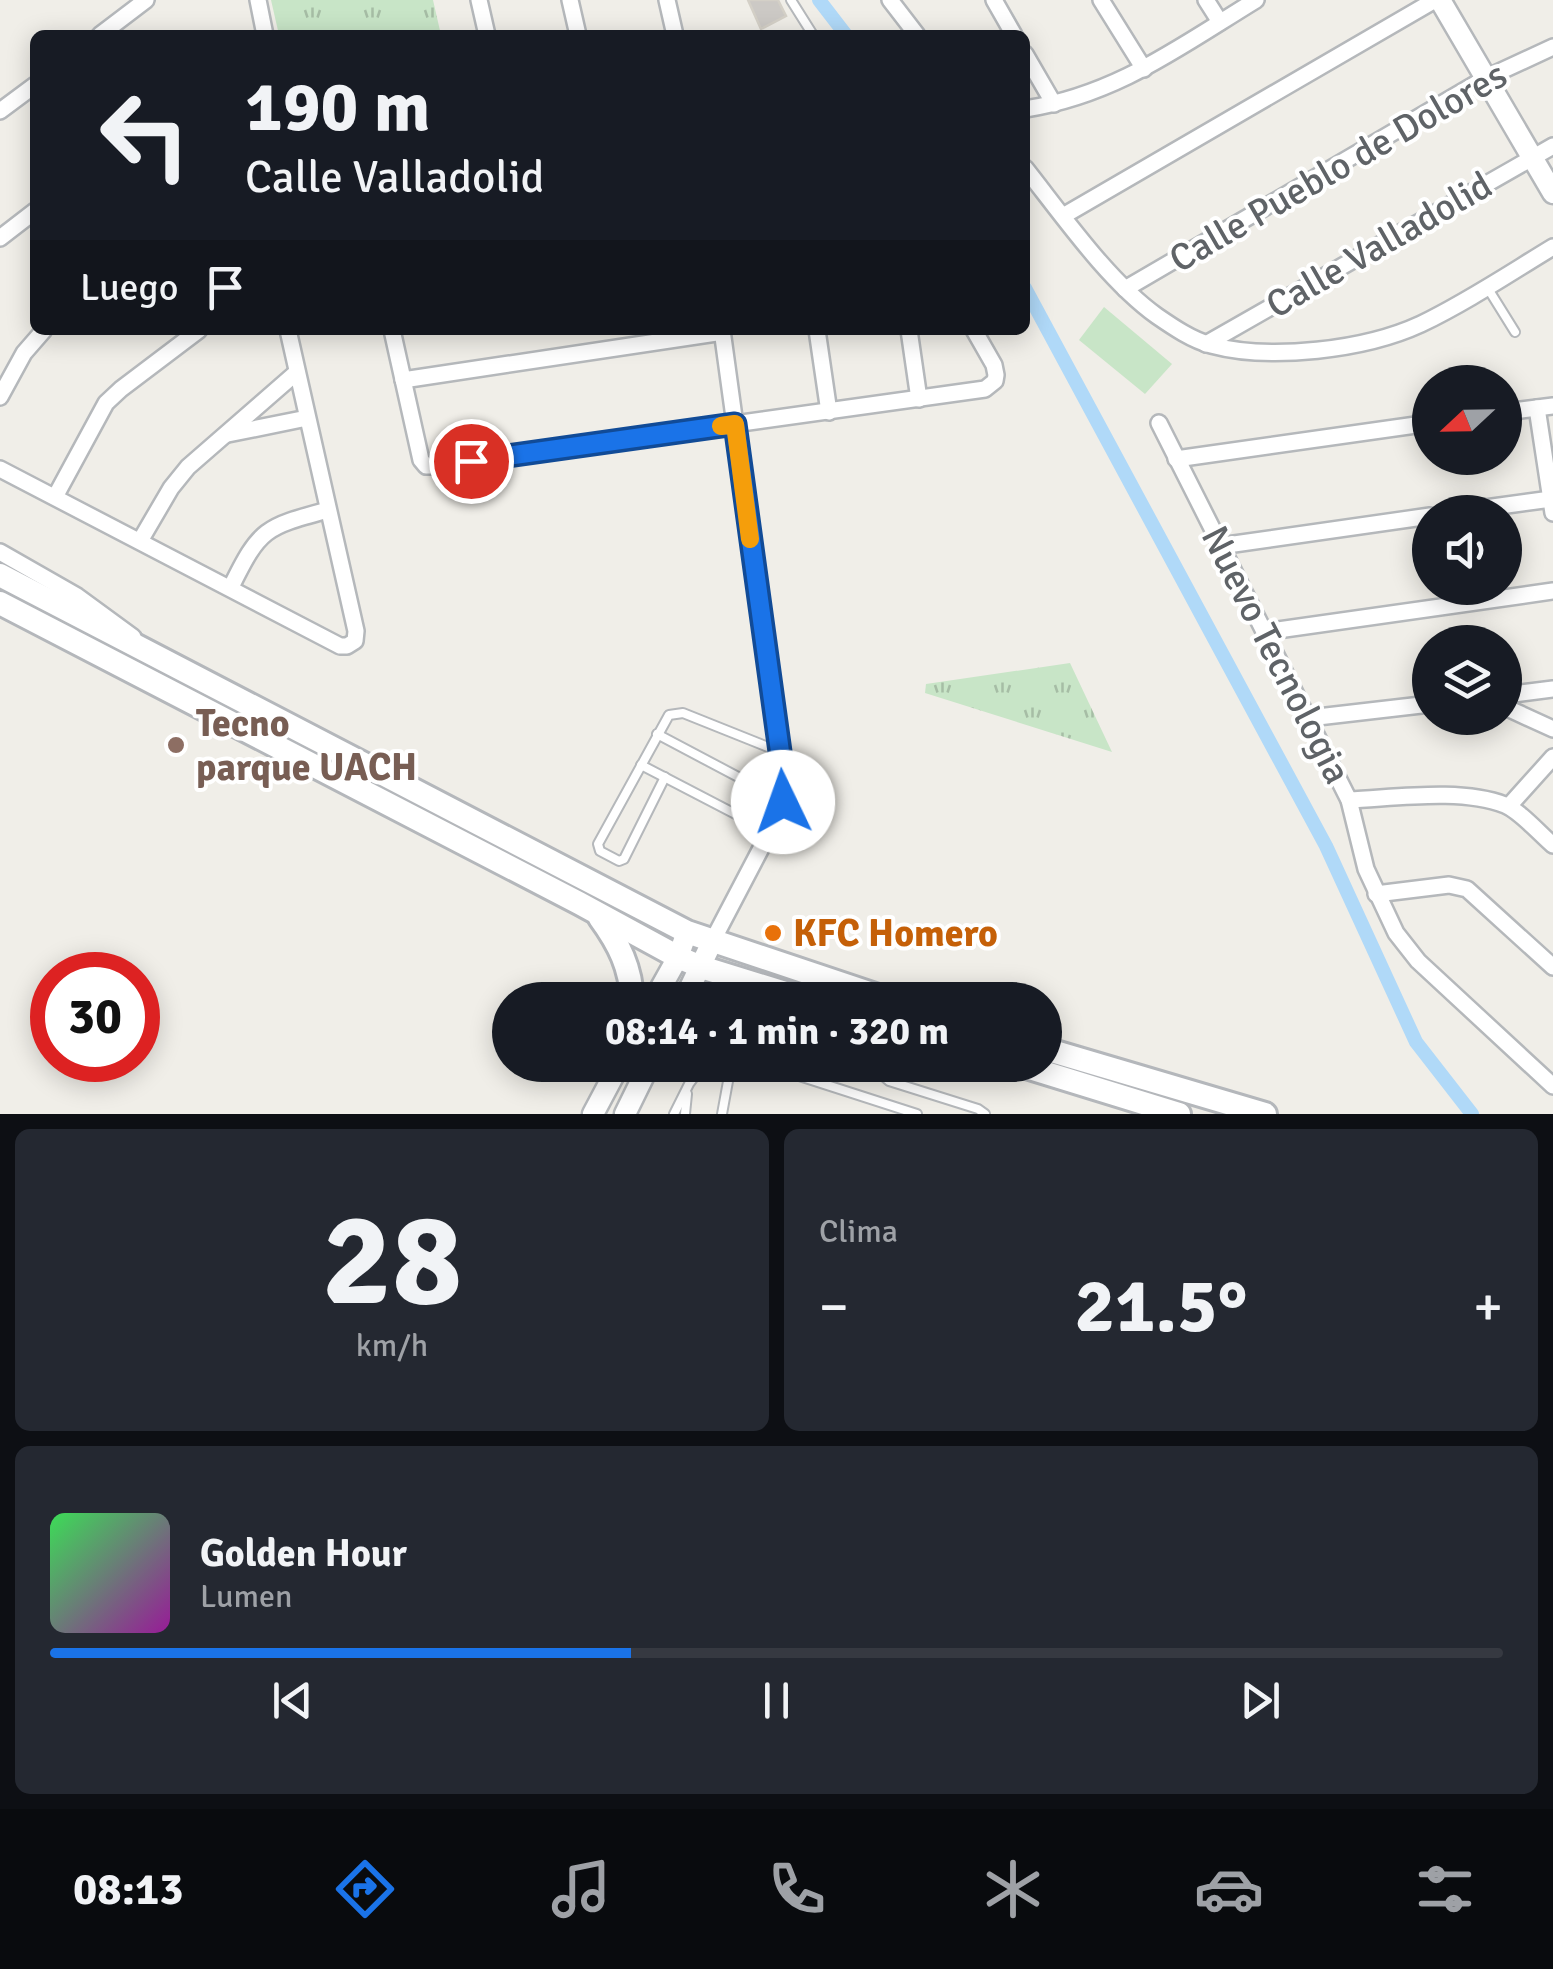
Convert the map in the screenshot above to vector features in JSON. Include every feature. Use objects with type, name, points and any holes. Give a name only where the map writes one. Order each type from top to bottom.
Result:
[{"type":"main road","points":[[0,575],[688,932],[833,982]]},
{"type":"main road","points":[[0,603],[678,956],[750,982]]},
{"type":"main road","points":[[587,907],[618,945],[631,982]]},
{"type":"main road","points":[[1062,1053],[1266,1114]]},
{"type":"main road","points":[[1062,1078],[1179,1114]]},
{"type":"street","points":[[107,30],[146,0]]},
{"type":"street","points":[[258,0],[262,30]]},
{"type":"street","points":[[479,0],[486,30]]},
{"type":"street","points":[[570,0],[577,30]]},
{"type":"street","points":[[667,0],[673,30]]},
{"type":"street","points":[[890,0],[913,30]]},
{"type":"street","points":[[994,0],[1011,30]]},
{"type":"street","points":[[1101,0],[1144,69]]},
{"type":"street","points":[[1206,0],[1220,22]]},
{"type":"street","points":[[1030,108],[1092,94],[1144,69],[1256,0]]},
{"type":"street","points":[[1063,216],[1438,0],[1553,193]]},
{"type":"street","name":"Calle Pueblo de Dolores","points":[[1125,290],[1486,78],[1553,48]]},
{"type":"street","points":[[1030,63],[1054,104]]},
{"type":"street","points":[[0,112],[30,89]]},
{"type":"street","name":"Calle Valladolid","points":[[1206,344],[1553,146]]},
{"type":"street","points":[[1030,174],[1125,290],[1155,315],[1206,344],[1241,352],[1298,353],[1374,339],[1418,325],[1553,247]]},
{"type":"street","points":[[0,238],[30,215]]},
{"type":"street","points":[[0,397],[24,353],[40,335]]},
{"type":"street","points":[[55,497],[99,414],[114,394],[191,335]]},
{"type":"street","points":[[0,468],[340,646],[351,644],[356,631],[289,335]]},
{"type":"street","points":[[393,335],[421,460],[426,466],[986,389],[996,370],[977,335]]},
{"type":"street","points":[[403,380],[696,335]]},
{"type":"street","points":[[693,982],[783,802],[785,788],[723,335]]},
{"type":"street","points":[[818,335],[829,412]]},
{"type":"street","points":[[911,335],[919,399]]},
{"type":"street","points":[[140,541],[181,475],[297,372]]},
{"type":"street","points":[[1522,508],[1552,506],[1545,407]]},
{"type":"street","points":[[224,434],[308,418]]},
{"type":"street","name":"Nuevo Tecnologia","points":[[1159,423],[1349,800],[1366,869],[1396,933],[1408,951],[1551,1081]]},
{"type":"street","points":[[1176,459],[1412,426]]},
{"type":"street","points":[[231,588],[250,549],[266,532],[286,521],[328,510]]},
{"type":"street","points":[[1220,546],[1412,519]]},
{"type":"street","points":[[0,552],[105,615],[155,656]]},
{"type":"street","points":[[1264,632],[1553,591]]},
{"type":"street","points":[[1522,693],[1553,689]]},
{"type":"street","points":[[1309,718],[1412,706]]},
{"type":"street","points":[[1522,715],[1553,729]]},
{"type":"street","points":[[1509,806],[1553,756]]},
{"type":"street","points":[[1349,800],[1480,798],[1509,806],[1553,845]]},
{"type":"street","points":[[1376,894],[1448,886],[1467,888],[1553,966]]},
{"type":"street","points":[[664,982],[688,932]]},
{"type":"street","points":[[593,1114],[610,1082]]},
{"type":"street","points":[[625,1114],[641,1082]]},
{"type":"lane","points":[[790,0],[810,30]]},
{"type":"lane","points":[[1488,287],[1514,332]]},
{"type":"lane","points":[[665,777],[624,859],[609,858],[600,851],[598,844],[669,715],[683,713],[780,751]]},
{"type":"lane","points":[[641,765],[743,818],[754,814],[762,796],[759,788],[657,734]]},
{"type":"lane","points":[[596,884],[609,858]]},
{"type":"lane","points":[[722,1114],[728,1082]]},
{"type":"lane","points":[[818,1082],[917,1114]]},
{"type":"lane","points":[[892,1082],[985,1114]]},
{"type":"lane","points":[[674,1114],[689,1084]]},
{"type":"lane","points":[[684,1114],[689,1084]]},
{"type":"green space","points":[[271,0],[433,0],[440,30],[278,30]]},
{"type":"green space","points":[[1104,307],[1172,364],[1145,394],[1079,340]]},
{"type":"green space","points":[[1070,663],[1112,752],[925,693],[926,684]]},
{"type":"building","points":[[748,0],[778,0],[786,16],[761,29]]},
{"type":"waterway","points":[[819,0],[842,30]]},
{"type":"waterway","points":[[1030,297],[1326,846],[1416,1042],[1472,1114]]},
{"type":"slow traffic","points":[[721,426],[735,424],[750,539]]},
{"type":"place","name":"Tecno parque UACH","points":[[176,745]]},
{"type":"place","name":"KFC Homero","points":[[773,933]]},
{"type":"route","points":[[471,461],[735,424],[785,788],[783,802]]}]
